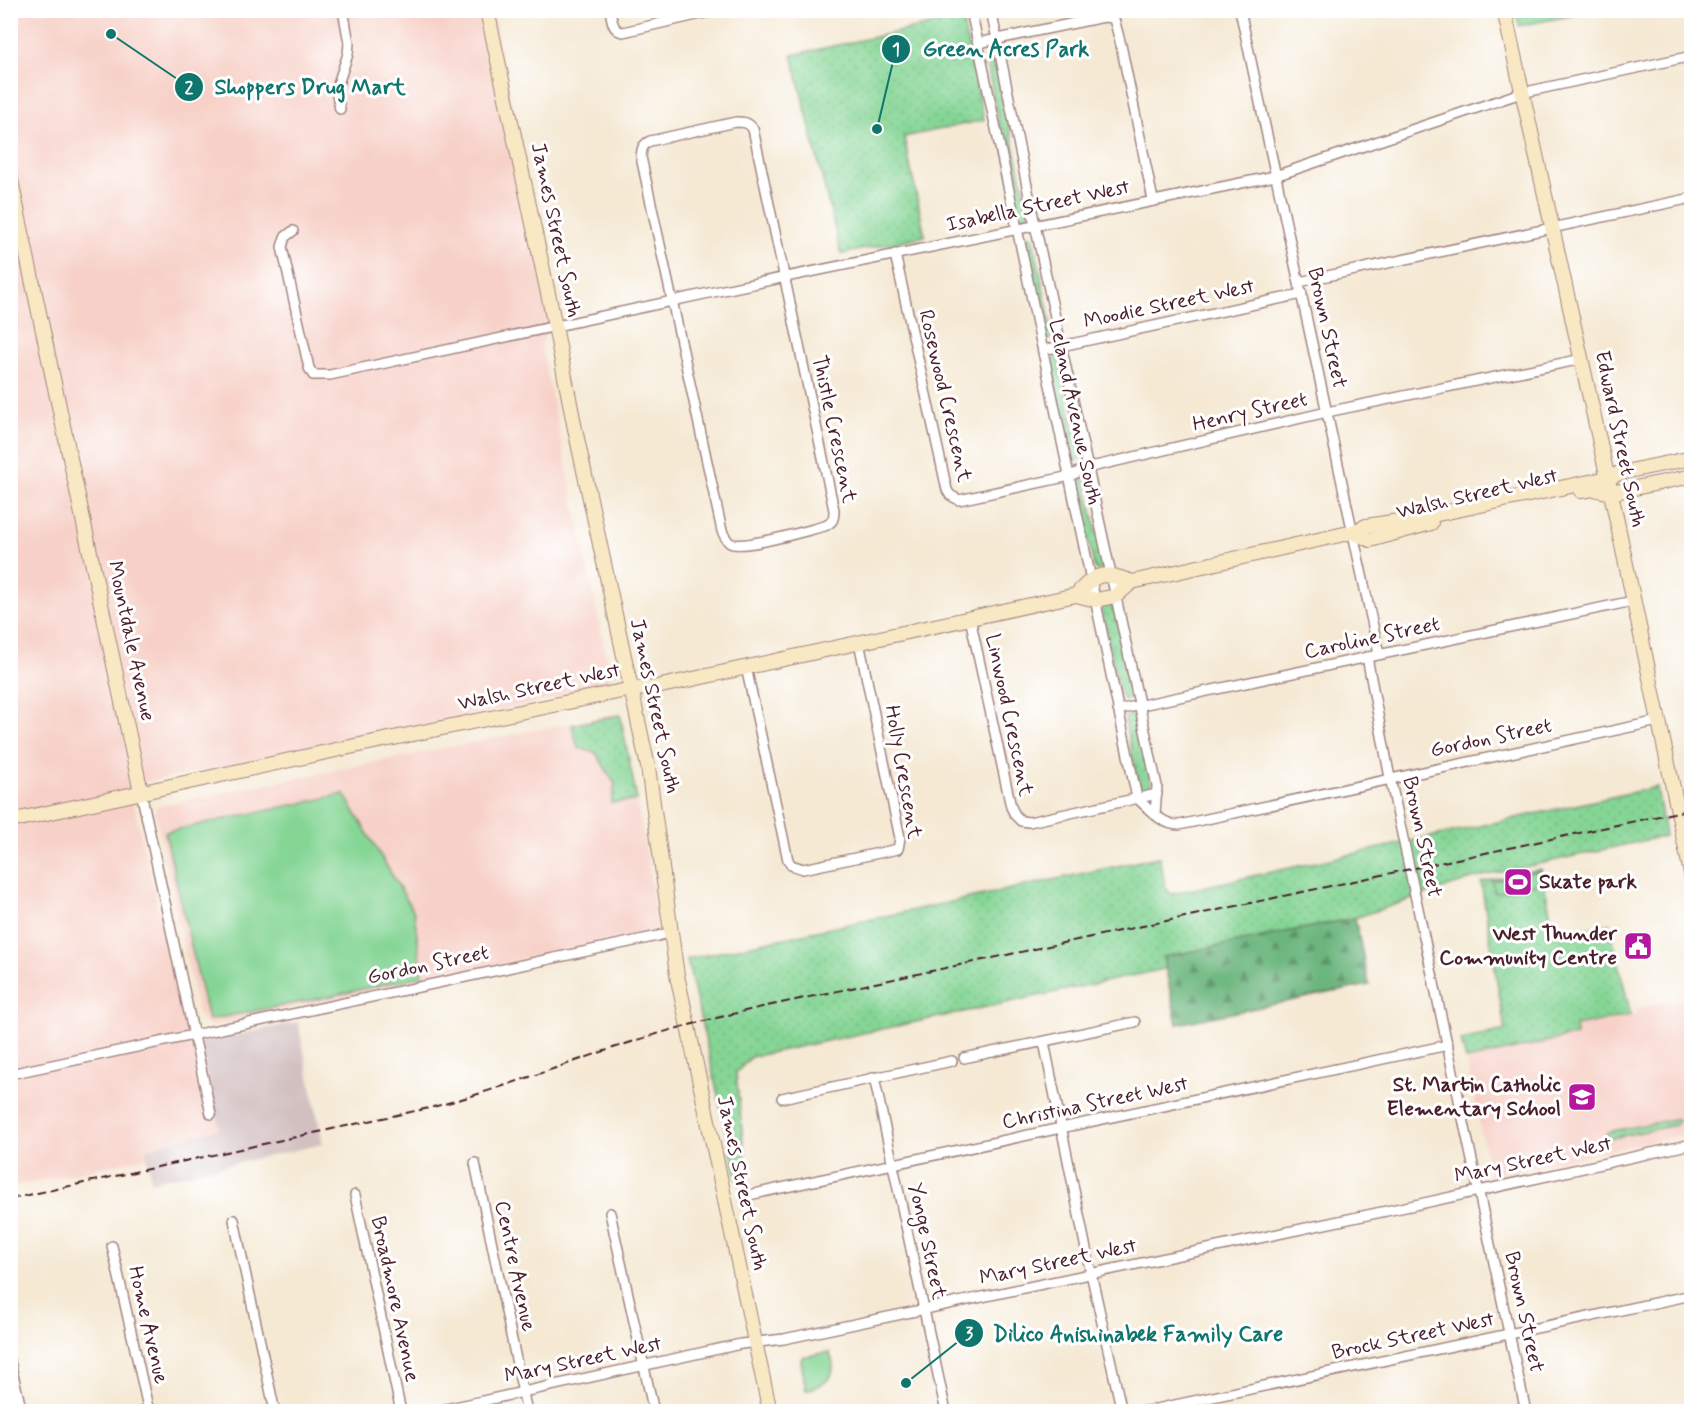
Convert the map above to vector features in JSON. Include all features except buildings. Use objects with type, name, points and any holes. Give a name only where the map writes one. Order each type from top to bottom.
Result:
[{"type":"street","points":[[340,109],[336,90],[348,54],[349,43],[343,10]]},
{"type":"street","name":"James Street South","points":[[487,10],[632,689],[655,807],[671,932],[689,1034],[770,1412]]},
{"type":"street","points":[[610,10],[615,28],[618,32],[623,32],[718,10]]},
{"type":"street","name":"Leland Avenue South","points":[[971,10],[1137,798]]},
{"type":"street","name":"Leland Avenue South","points":[[990,10],[1157,786],[1155,814]]},
{"type":"street","name":"Brown Street","points":[[1240,10],[1379,654]]},
{"type":"street","name":"Edward Street South","points":[[1504,10],[1608,478],[1658,721],[1688,842],[1692,878]]},
{"type":"street","points":[[978,43],[1106,16],[1114,19],[1153,200]]},
{"type":"street","name":"Isabella Street West","points":[[293,231],[285,237],[282,247],[309,368],[313,375],[330,375],[1017,228],[1275,176],[1521,93],[1692,56]]},
{"type":"street","points":[[671,301],[642,163],[642,149],[644,144],[650,141],[736,122],[749,124],[753,129],[784,278]]},
{"type":"street","name":"Mountdale Avenue","points":[[10,176],[13,202],[211,1114]]},
{"type":"street","points":[[1299,282],[1692,198]]},
{"type":"street","name":"Rosewood Crescent","points":[[895,254],[947,490],[950,495],[959,500],[1070,476]]},
{"type":"street","name":"Thistle Crescent","points":[[671,301],[722,531],[730,543],[746,544],[825,526],[834,518],[784,278]]},
{"type":"street","name":"Moodie Street West","points":[[1043,350],[1302,294]]},
{"type":"street","name":"Henry Street","points":[[1070,476],[1087,468],[1327,412],[1582,359]]},
{"type":"street","name":"Walsh Street West","points":[[10,821],[632,689],[652,688],[1076,595],[1096,600],[1116,596],[1132,582],[1353,532],[1366,526],[1419,518],[1692,458]]},
{"type":"street","name":"Walsh Street West","points":[[1353,532],[1370,540],[1420,526],[1594,489],[1611,493],[1692,476]]},
{"type":"street","points":[[1076,595],[1091,578],[1112,574],[1132,582]]},
{"type":"street","name":"Caroline Street","points":[[1118,710],[1633,601]]},
{"type":"street","name":"Linwood Crescent","points":[[970,618],[1011,807],[1021,821],[1029,822],[1157,794]]},
{"type":"street","name":"Holly Crescent","points":[[746,667],[788,860],[791,865],[803,869],[897,849],[900,838],[859,642]]},
{"type":"street","name":"Brown Street","points":[[1367,657],[1390,778],[1526,1412]]},
{"type":"street","name":"Gordon Street","points":[[1155,814],[1173,825],[1190,823],[1658,721]]},
{"type":"street","points":[[1137,798],[1155,814]]},
{"type":"street","name":"Gordon Street","points":[[10,1074],[671,932]]},
{"type":"street","points":[[964,1058],[1135,1022]]},
{"type":"street","points":[[1044,1042],[1122,1412]]},
{"type":"street","name":"Christina Street West","points":[[749,1195],[1448,1045]]},
{"type":"street","points":[[782,1098],[952,1061]]},
{"type":"street","name":"Yonge Street","points":[[874,1077],[946,1412]]},
{"type":"street","name":"Mary Street West","points":[[432,1412],[755,1342],[784,1340],[1692,1144]]},
{"type":"street","name":"Centre Avenue","points":[[475,1162],[526,1412]]},
{"type":"street","name":"Broadmore Avenue","points":[[354,1195],[401,1412]]},
{"type":"street","points":[[610,1213],[654,1412]]},
{"type":"street","points":[[234,1220],[275,1412]]},
{"type":"street","name":"Home Avenue","points":[[112,1246],[148,1412]]},
{"type":"street","name":"Brock Street West","points":[[1142,1412],[1692,1295]]},
{"type":"street","points":[[10,1362],[22,1412]]},
{"type":"shaded area","points":[[10,11],[493,11],[554,316],[541,345],[611,678],[610,685],[600,689],[129,785],[191,1048],[290,1027],[313,1121],[11,1187]]},
{"type":"shaded area","points":[[619,713],[647,854],[658,928],[655,931],[209,1026],[203,1022],[199,1016],[155,812],[158,806]]},
{"type":"shaded area","name":"St. Martin Catholic Elementary School","points":[[1684,999],[1691,1001],[1691,1133],[1490,1176],[1466,1060],[1576,1035],[1574,1026],[1636,1014],[1636,1009]]},
{"type":"shaded area","points":[[298,1022],[323,1144],[151,1182],[146,1149],[220,1128],[200,1043]]},
{"type":"green space","points":[[1515,10],[1595,11],[1519,26]]},
{"type":"green space","points":[[962,18],[984,120],[904,137],[925,236],[841,254],[792,55]]},
{"type":"green space","points":[[989,50],[993,53],[1029,212],[1025,218],[1020,218],[1017,213],[985,55]]},
{"type":"green space","points":[[1028,235],[1033,239],[1053,334],[1050,340],[1044,336],[1024,241]]},
{"type":"green space","points":[[1054,356],[1058,359],[1080,456],[1080,460],[1075,462],[1071,458],[1050,361]]},
{"type":"green space","points":[[1080,479],[1084,479],[1086,483],[1104,564],[1100,570],[1094,567],[1076,484]]},
{"type":"green space","points":[[1107,603],[1114,607],[1132,692],[1131,698],[1124,700],[1120,695],[1101,609]]},
{"type":"green space","points":[[1131,714],[1137,718],[1151,783],[1147,790],[1142,790],[1139,786],[1125,722],[1125,718]]},
{"type":"green space","points":[[620,715],[637,800],[611,803],[615,784],[596,753],[578,748],[572,725]]},
{"type":"green space","points":[[1657,787],[1665,836],[1475,878],[1355,918],[1163,957],[1165,969],[751,1057],[736,1073],[747,1177],[740,1185],[737,1179],[687,959],[1159,857],[1166,888],[1171,894]]},
{"type":"green space","points":[[344,794],[414,912],[422,976],[208,1020],[165,832]]},
{"type":"green space","points":[[1541,869],[1555,936],[1609,924],[1631,1015],[1575,1026],[1576,1035],[1466,1060],[1461,1040],[1505,1030],[1481,882]]},
{"type":"green space","name":"Skate park","points":[[1541,870],[1544,882],[1495,893],[1492,881]]},
{"type":"green space","points":[[1355,918],[1369,985],[1177,1024],[1163,957]]},
{"type":"green space","points":[[1674,1119],[1679,1121],[1676,1125],[1605,1138],[1608,1132]]},
{"type":"green space","points":[[829,1352],[833,1367],[830,1378],[806,1390],[802,1357]]},
{"type":"railway","points":[[10,1199],[429,1108],[484,1092],[647,1037],[753,1009],[1692,809]]},
{"type":"place","name":"Shoppers Drug Mart","points":[[111,34]]},
{"type":"place","name":"Green Acres Park","points":[[877,129]]},
{"type":"place","name":"Skate park","points":[[1518,882]]},
{"type":"place","name":"West Thunder Community Centre","points":[[1638,946]]},
{"type":"place","name":"St. Martin Catholic Elementary School","points":[[1582,1097]]},
{"type":"place","name":"Dilico Anishinabek Family Care","points":[[906,1383]]}]
